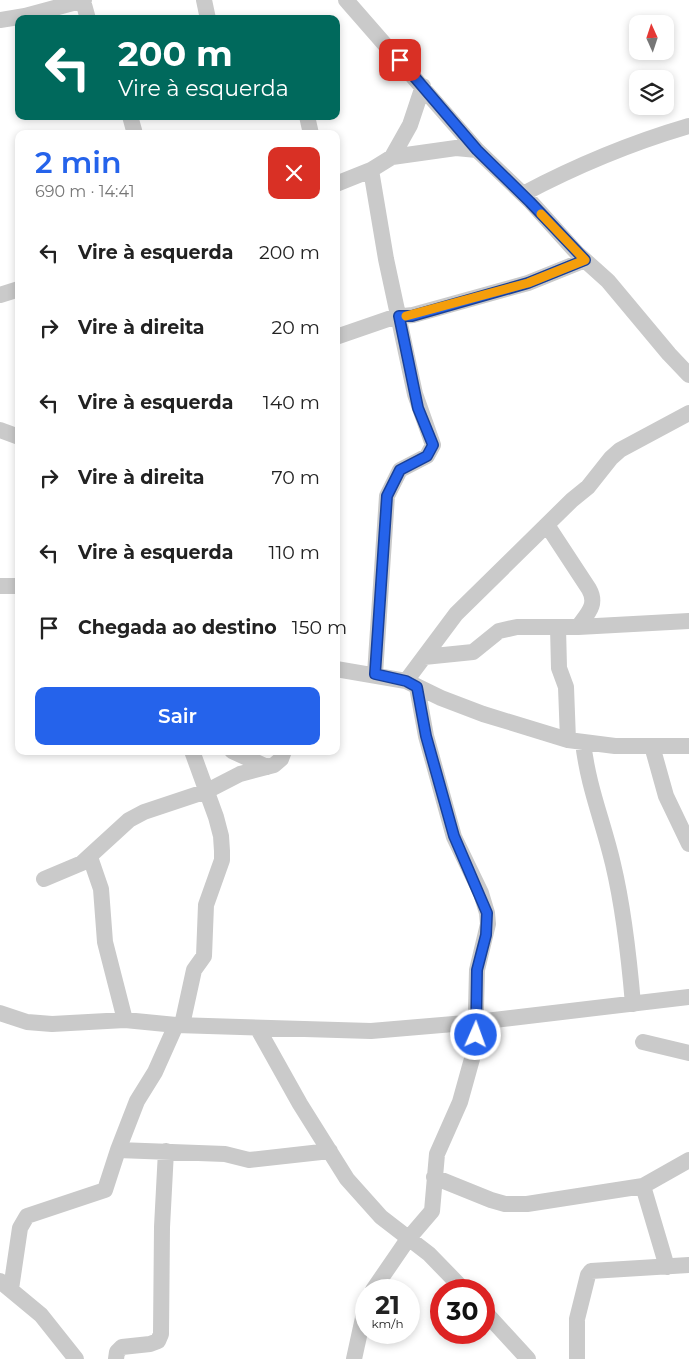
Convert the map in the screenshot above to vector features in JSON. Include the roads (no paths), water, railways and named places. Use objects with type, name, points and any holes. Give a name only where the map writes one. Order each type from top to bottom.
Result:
[{"type":"street","points":[[30,15],[83,0],[87,15]]},
{"type":"street","points":[[204,0],[207,15]]},
{"type":"street","points":[[346,0],[477,150],[608,281],[689,375]]},
{"type":"street","points":[[0,20],[15,18]]},
{"type":"street","points":[[392,157],[410,125],[423,86]]},
{"type":"street","points":[[523,194],[567,170],[644,139],[689,126]]},
{"type":"street","points":[[340,182],[371,170],[392,157],[456,148],[477,150]]},
{"type":"street","points":[[371,170],[386,259],[418,408],[433,445],[427,456],[400,470],[387,496],[375,674]]},
{"type":"street","points":[[340,335],[399,316],[412,316],[528,283],[585,260]]},
{"type":"street","points":[[0,292],[15,290]]},
{"type":"street","points":[[381,1279],[408,1239],[432,1212],[434,1177],[438,1154],[460,1102],[468,1075],[477,1022],[477,970],[487,930],[487,913],[454,836],[412,684],[424,657],[456,614],[546,525],[588,487],[611,458],[620,450],[689,413]]},
{"type":"street","points":[[0,430],[15,436]]},
{"type":"street","points":[[546,525],[594,599],[594,605],[578,628]]},
{"type":"street","points":[[0,586],[15,586]]},
{"type":"street","points":[[424,657],[473,652],[502,629],[578,628],[689,621]]},
{"type":"street","points":[[558,627],[559,668],[566,687],[575,741],[613,863],[621,903],[627,935],[633,1004]]},
{"type":"street","points":[[340,670],[375,674],[412,684],[483,714],[575,741],[615,746],[689,746]]},
{"type":"street","points":[[652,746],[666,796],[689,844]]},
{"type":"street","points":[[76,1359],[41,1315],[6,1285],[23,1222],[27,1216],[52,1206],[105,1190],[137,1101],[155,1072],[179,1025],[194,970],[204,956],[207,897],[222,860],[222,836],[194,755]]},
{"type":"street","points":[[241,755],[268,767]]},
{"type":"street","points":[[44,878],[90,857],[129,820],[144,812],[207,791],[240,774],[268,767],[281,759],[282,755]]},
{"type":"street","points":[[90,857],[101,889],[105,942],[125,1020]]},
{"type":"street","points":[[0,1013],[27,1022],[52,1024],[125,1020],[179,1025],[371,1030],[477,1022],[689,997]]},
{"type":"street","points":[[258,1028],[347,1179],[381,1217],[429,1254],[453,1279]]},
{"type":"street","points":[[643,1042],[689,1053]]},
{"type":"street","points":[[118,1150],[225,1154],[249,1160],[330,1151]]},
{"type":"street","points":[[116,1359],[117,1352],[122,1347],[150,1344],[158,1341],[161,1334],[162,1227],[166,1151]]},
{"type":"street","points":[[434,1177],[490,1200],[505,1204],[527,1204],[643,1186],[689,1160]]},
{"type":"street","points":[[643,1186],[667,1267]]},
{"type":"street","points":[[577,1359],[579,1310],[588,1275],[591,1271],[689,1265]]},
{"type":"street","points":[[495,1323],[528,1359]]},
{"type":"street","points":[[354,1359],[357,1344]]}]
